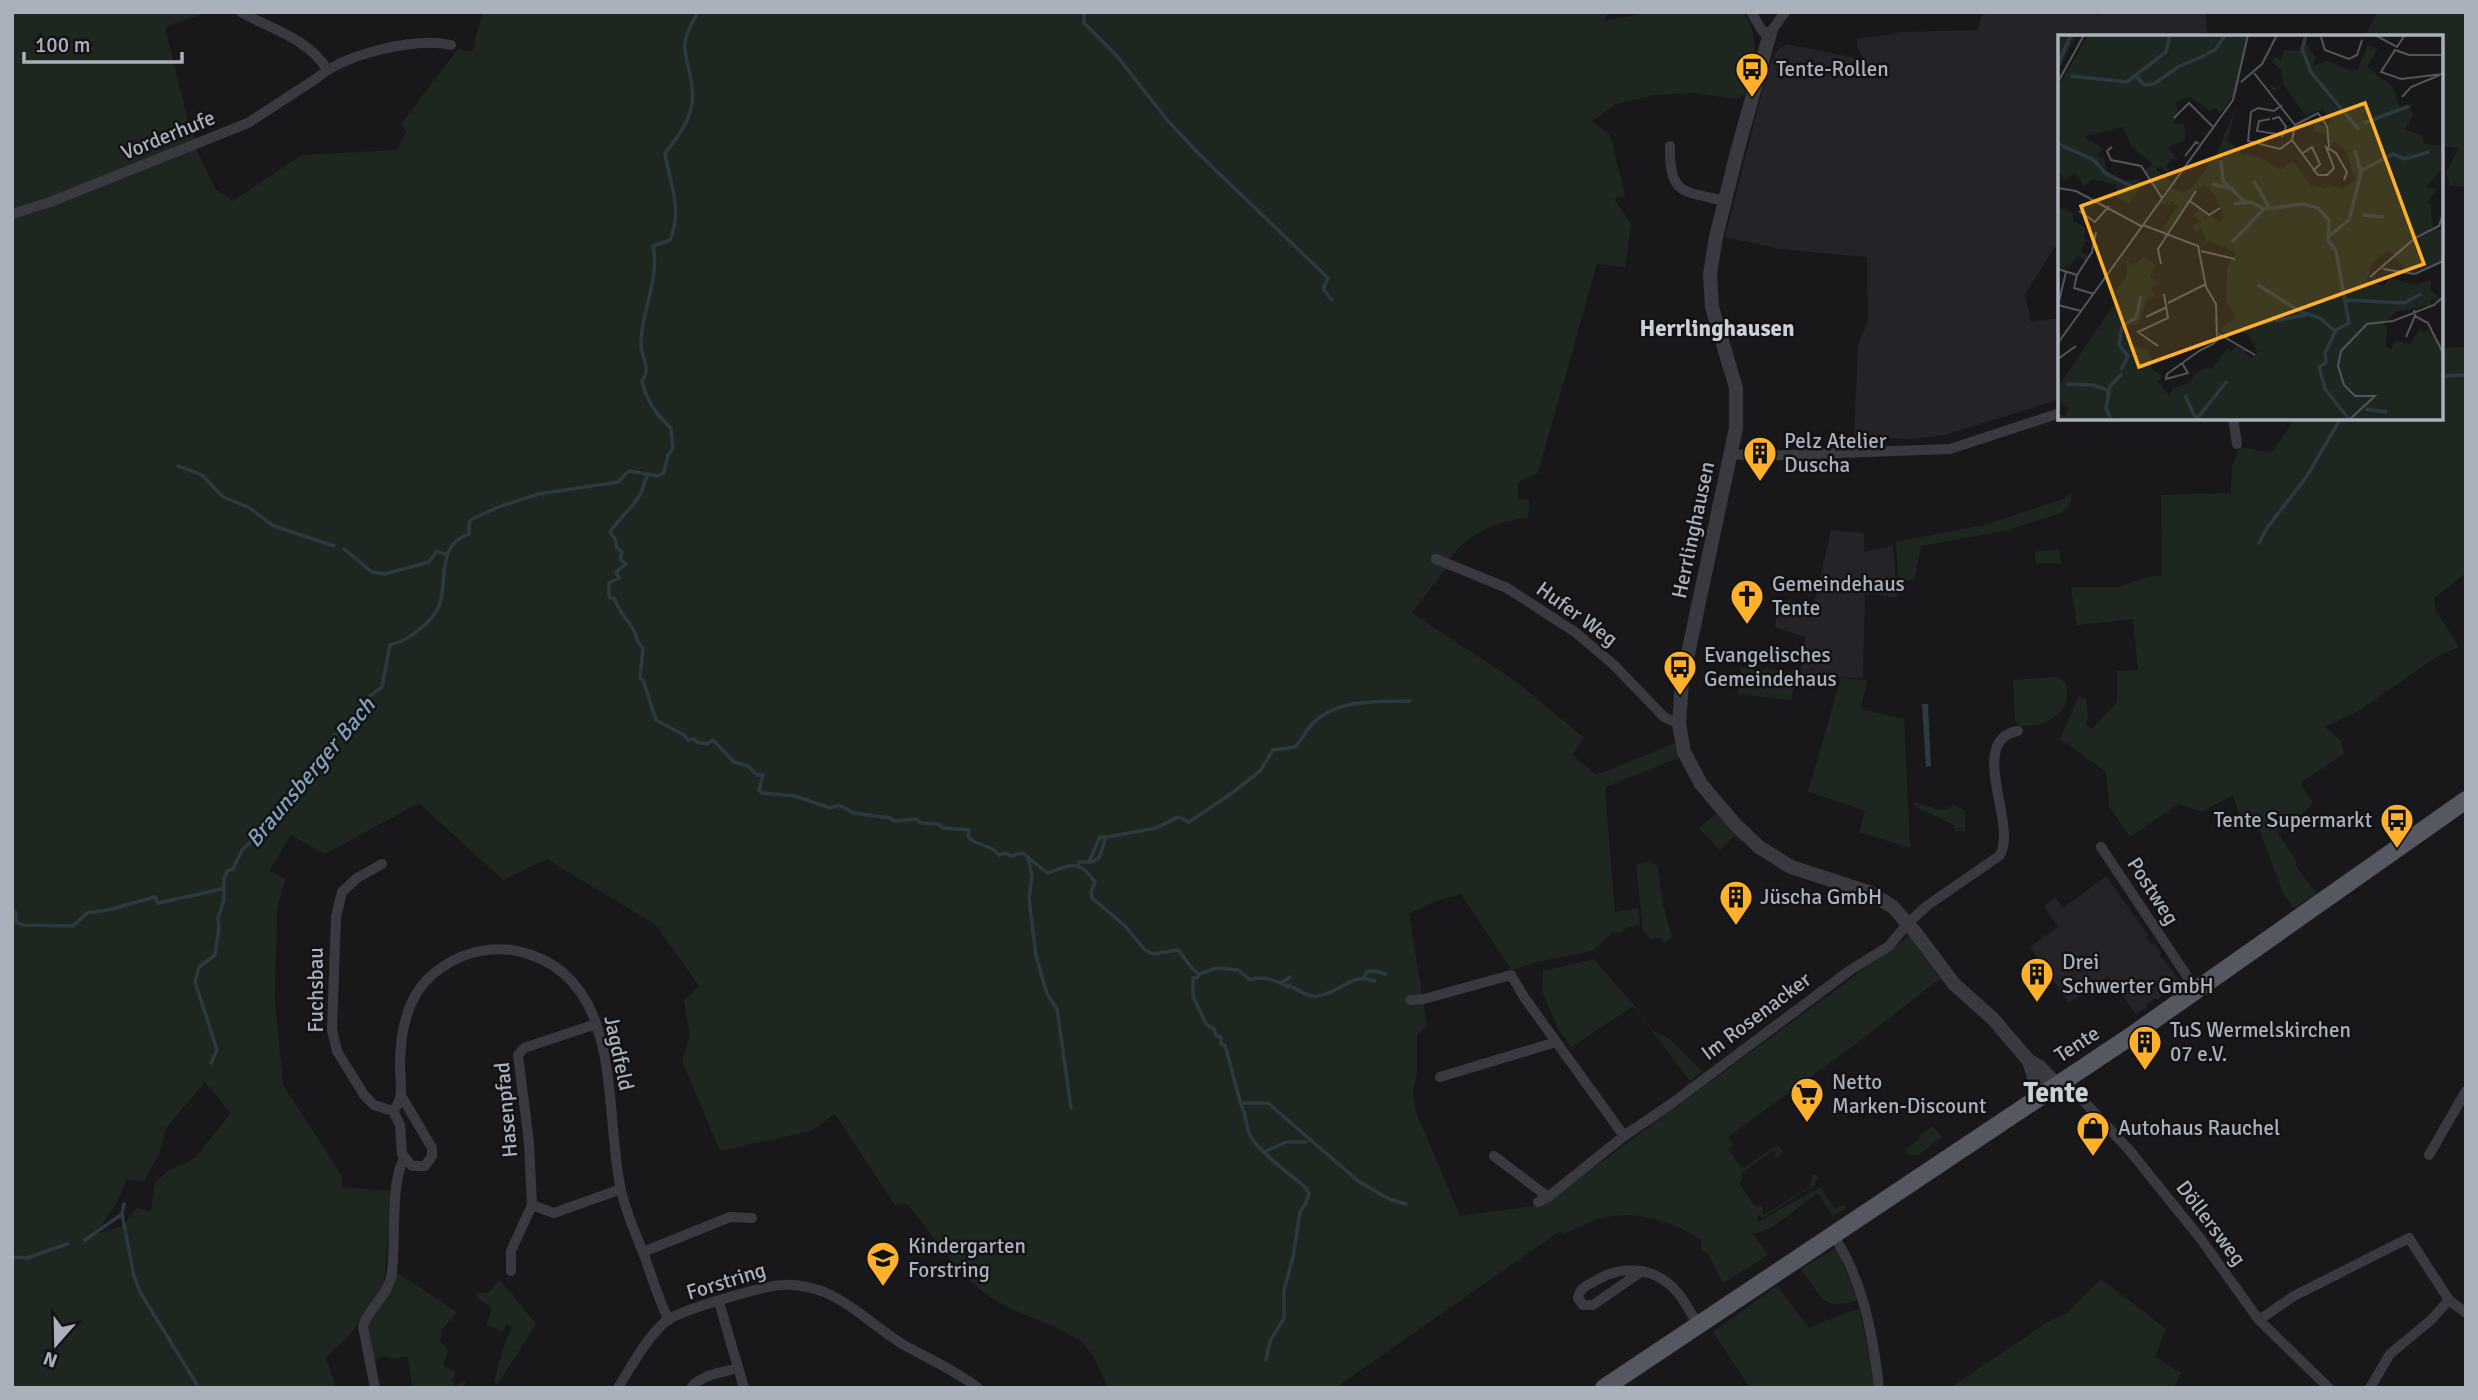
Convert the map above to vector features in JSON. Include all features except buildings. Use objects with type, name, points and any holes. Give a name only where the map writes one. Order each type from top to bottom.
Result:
[{"type":"main road","name":"Tente","points":[[1604,1388],[2197,991],[2466,800]]},
{"type":"street","points":[[241,12],[302,44],[318,57],[327,69]]},
{"type":"street","points":[[1751,12],[1763,32],[1770,33]]},
{"type":"street","name":"Herrlinghausen","points":[[1785,12],[1770,33],[1713,256],[1710,289],[1712,307],[1736,388],[1736,428],[1682,682],[1679,724],[1684,752],[1701,784],[1726,815],[1759,847],[1776,859],[1804,872],[1871,893],[1893,907],[1947,976],[1993,1018],[2029,1061],[2035,1081],[2055,1086]]},
{"type":"street","name":"Vorderhufe","points":[[12,214],[248,123],[327,69],[360,55],[439,42],[451,45]]},
{"type":"street","points":[[1670,146],[1670,168],[1676,186],[1686,192],[1725,201]]},
{"type":"street","points":[[1731,454],[1761,456],[1950,449],[2058,414]]},
{"type":"street","points":[[2233,420],[2237,444]]},
{"type":"street","name":"Hufer Weg","points":[[1436,559],[1507,588],[1575,632],[1614,665],[1664,717],[1679,724]]},
{"type":"street","points":[[1912,928],[1928,905],[1994,861],[2004,850],[2005,828],[1997,791],[1996,752],[2007,734],[2018,731]]},
{"type":"street","name":"Postweg","points":[[2101,847],[2197,991]]},
{"type":"street","name":"Fuchsbau","points":[[382,864],[357,878],[342,892],[337,917],[332,1030],[337,1051],[364,1095],[374,1105],[393,1111]]},
{"type":"street","name":"Im Rosenacker","points":[[1494,1156],[1543,1199],[1624,1136],[1912,928]]},
{"type":"street","name":"Jagdfeld","points":[[402,1097],[401,1047],[409,1008],[432,975],[463,955],[507,949],[537,958],[565,976],[577,987],[589,1005],[596,1024],[607,1073],[621,1189],[669,1320]]},
{"type":"street","points":[[1411,1000],[1424,999],[1511,975],[1624,1136]]},
{"type":"street","name":"Hasenpfad","points":[[511,1271],[511,1251],[532,1205],[529,1143],[518,1055],[524,1048],[596,1024]]},
{"type":"street","points":[[1440,1077],[1556,1042]]},
{"type":"street","name":"Döllersweg","points":[[2055,1086],[2130,1151],[2200,1238],[2259,1320],[2329,1388]]},
{"type":"street","points":[[2428,1155],[2466,1091]]},
{"type":"street","points":[[402,1097],[433,1151],[428,1163],[421,1167],[412,1166],[405,1157],[401,1149],[400,1125],[393,1111],[402,1097]]},
{"type":"street","points":[[375,1388],[363,1326],[391,1279],[395,1206],[400,1164],[405,1157]]},
{"type":"street","points":[[532,1205],[554,1213],[621,1189]]},
{"type":"street","points":[[643,1252],[730,1217],[752,1218]]},
{"type":"street","points":[[1833,1235],[1848,1257],[1858,1283],[1880,1388]]},
{"type":"street","points":[[2259,1320],[2294,1296],[2409,1238],[2449,1300],[2466,1313]]},
{"type":"street","points":[[1642,1271],[1593,1305],[1583,1305],[1578,1298],[1582,1289],[1608,1273],[1625,1269],[1642,1271],[1664,1279],[1678,1293],[1699,1325]]},
{"type":"street","name":"Forstring","points":[[618,1388],[653,1336],[669,1320],[781,1284],[800,1285],[839,1299],[906,1346],[956,1372],[978,1388]]},
{"type":"street","points":[[2370,1388],[2390,1353],[2431,1320],[2449,1300]]},
{"type":"street","points":[[719,1302],[744,1388]]},
{"type":"street","points":[[691,1388],[693,1383],[738,1367]]},
{"type":"shaded area","points":[[12,12],[207,12],[165,27],[191,133],[196,138],[12,211]]},
{"type":"shaded area","points":[[483,12],[1607,12],[1605,21],[1650,12],[1742,12],[1752,30],[1755,52],[1752,74],[1745,94],[1736,99],[1694,93],[1654,95],[1616,104],[1592,121],[1610,135],[1625,196],[1614,199],[1631,224],[1625,267],[1597,264],[1538,473],[1518,482],[1518,499],[1529,500],[1528,518],[1492,526],[1469,539],[1452,556],[1447,567],[1412,613],[1514,680],[1584,738],[1572,755],[1596,775],[1675,743],[1679,758],[1607,786],[1605,790],[1615,912],[1638,908],[1640,924],[1624,929],[1621,933],[1613,932],[1592,951],[1540,961],[1509,971],[1510,968],[1461,894],[1436,901],[1409,914],[1427,1026],[1417,1034],[1417,1071],[1413,1093],[1416,1112],[1460,1216],[1534,1206],[1555,1196],[1909,936],[1941,980],[1728,1137],[1734,1145],[1728,1149],[1742,1169],[1778,1145],[1783,1152],[1778,1158],[1773,1151],[1741,1173],[1742,1180],[1739,1183],[1754,1205],[1763,1207],[1763,1215],[1811,1186],[1812,1176],[1815,1174],[1818,1179],[1816,1184],[1762,1218],[1758,1214],[1758,1222],[1828,1183],[1821,1188],[1835,1209],[1843,1205],[1846,1208],[1833,1216],[1818,1193],[1771,1228],[1753,1234],[1768,1255],[1723,1283],[1709,1255],[1701,1249],[1701,1240],[1664,1222],[1622,1215],[1595,1220],[1564,1234],[1560,1231],[1335,1388],[1108,1388],[1086,1346],[1060,1329],[989,1296],[945,1253],[907,1204],[895,1205],[835,1114],[811,1131],[720,1151],[682,1061],[690,1036],[684,1001],[699,986],[656,925],[547,859],[503,880],[419,803],[325,854],[291,835],[269,871],[286,879],[277,909],[275,1002],[283,1085],[342,1176],[342,1187],[392,1191],[384,1283],[350,1335],[326,1357],[336,1388],[12,1388],[12,218],[195,147],[216,190],[233,201],[302,155],[397,150],[406,132],[401,124],[458,49],[472,52]],"holes":[[[205,1082],[231,1113],[195,1158],[168,1171],[155,1183],[151,1211],[137,1208],[122,1226],[96,1234],[117,1202],[127,1179],[144,1182],[160,1152],[166,1128]]]},
{"type":"shaded area","points":[[1992,12],[2095,12],[2097,15],[2114,12],[2205,12],[2208,35],[2058,35],[2058,242],[2025,294],[2031,322],[2058,318],[2058,400],[1945,435],[1913,439],[1854,437],[1858,345],[1868,321],[1867,257],[1780,249],[1725,237],[1765,80],[1778,50],[1787,44],[1864,60],[1857,46],[1857,39],[1904,32],[1978,30],[1982,15]]},
{"type":"shaded area","points":[[2377,12],[2466,12],[2466,186],[2450,186],[2446,172],[2459,148],[2443,146],[2443,35],[2368,35]]},
{"type":"shaded area","points":[[2466,347],[2466,573],[2434,598],[2436,611],[2459,647],[2436,657],[2360,710],[2325,727],[2341,741],[2344,754],[2300,783],[2313,803],[2290,827],[2276,830],[2296,861],[2296,866],[2316,894],[2294,908],[2283,893],[2255,818],[2242,823],[2233,795],[2201,812],[2178,804],[2130,837],[2109,806],[2106,772],[2060,739],[2079,696],[2086,698],[2088,718],[2085,724],[2092,729],[2117,702],[2117,671],[2138,670],[2133,619],[2077,625],[2071,587],[2120,587],[2143,578],[2162,575],[2161,495],[2231,493],[2232,466],[2240,447],[2271,453],[2295,420],[2443,420],[2443,348]]},
{"type":"shaded area","points":[[2072,493],[2070,504],[2061,513],[2008,530],[1921,546],[1914,580],[1898,580],[1896,542],[1988,524],[2063,499]]},
{"type":"shaded area","points":[[1831,530],[1864,533],[1864,552],[1893,545],[1897,598],[1865,593],[1863,678],[1800,676],[1805,637],[1775,627],[1779,600],[1814,604]]},
{"type":"shaded area","points":[[2059,550],[2061,563],[2036,563],[2035,551]]},
{"type":"shaded area","points":[[1741,667],[1795,672],[1792,700],[1738,694]]},
{"type":"shaded area","points":[[2057,677],[2065,682],[2067,692],[2062,710],[2048,721],[2029,726],[2019,725],[2015,720],[2013,680]]},
{"type":"shaded area","points":[[1841,678],[1867,680],[1861,709],[1904,719],[1910,848],[1859,832],[1865,811],[1808,791]]},
{"type":"shaded area","points":[[1922,704],[1928,704],[1931,766],[1926,767]]},
{"type":"shaded area","points":[[1915,802],[1939,810],[1949,809],[1953,804],[1965,811],[1965,831],[1955,831],[1954,825],[1918,808],[1913,804]]},
{"type":"shaded area","points":[[1716,814],[1743,841],[1734,836],[1720,850],[1699,828]]},
{"type":"shaded area","points":[[1648,862],[1657,865],[1672,937],[1665,943],[1659,937],[1650,939],[1643,931],[1636,864]]},
{"type":"shaded area","points":[[2106,876],[2148,935],[2146,937],[2151,944],[2154,943],[2179,980],[2177,986],[2157,1000],[2156,998],[2147,1003],[2148,1006],[2136,1014],[2108,976],[2069,1003],[2030,947],[2058,927],[2044,906],[2055,897],[2063,908]]},
{"type":"shaded area","points":[[1593,959],[1629,999],[1652,1030],[1671,1040],[1703,1072],[1690,1081],[1633,1006],[1572,1047],[1560,1032],[1542,992],[1543,971]]},
{"type":"shaded area","points":[[1933,1126],[1942,1137],[1918,1155],[1909,1155],[1905,1150]]},
{"type":"shaded area","points":[[1836,1248],[1858,1300],[1829,1303],[1818,1294],[1801,1269]]},
{"type":"shaded area","points":[[396,1272],[457,1312],[442,1330],[440,1340],[448,1351],[443,1364],[456,1372],[452,1379],[455,1386],[465,1381],[464,1388],[409,1388],[412,1387],[408,1356],[377,1358],[376,1364],[368,1338],[369,1322]]},
{"type":"shaded area","points":[[2101,1279],[2166,1329],[2155,1357],[2181,1373],[2174,1388],[1950,1388],[2049,1321],[2067,1313]]},
{"type":"shaded area","points":[[499,1281],[536,1324],[497,1385],[494,1382],[512,1327],[506,1324],[503,1332],[486,1325],[492,1308],[476,1297],[477,1293],[488,1293]]},
{"type":"shaded area","points":[[1777,1286],[1809,1328],[1859,1309],[1875,1388],[1750,1388],[1713,1332]]},
{"type":"waterway","points":[[698,12],[685,39],[692,106],[682,130],[665,153],[674,197],[674,229],[670,240],[653,246],[654,271],[641,344],[646,367],[642,381],[644,388],[653,407],[671,428],[673,449],[668,455],[664,473],[657,476],[648,474],[640,495],[610,532],[617,548],[622,552],[620,559],[626,564],[616,572],[619,578],[609,583],[609,597],[615,599],[643,648],[640,678],[656,720],[684,735],[688,740],[695,739],[696,742],[707,744],[713,740],[734,762],[748,766],[757,775],[763,775],[759,790],[762,793],[795,796],[830,808],[839,805],[854,813],[890,818],[894,821],[916,819],[921,823],[939,824],[943,828],[969,830],[968,836],[973,841],[993,849],[999,855],[1023,853],[1047,873],[1068,866],[1078,866],[1095,882],[1092,898],[1125,926],[1145,950],[1153,954],[1178,950],[1199,974],[1217,968],[1238,970],[1250,980],[1269,979],[1288,987]]},
{"type":"waterway","points":[[1084,12],[1084,23],[1117,56],[1168,121],[1328,278],[1323,289],[1332,300]]},
{"type":"waterway","points":[[2443,376],[2466,375]]},
{"type":"waterway","points":[[2259,543],[2267,528],[2307,476],[2340,420]]},
{"type":"waterway","points":[[178,466],[202,475],[223,497],[248,507],[274,526],[334,546]]},
{"type":"waterway","name":"Braunsberger Bach","points":[[211,1063],[217,1050],[195,982],[199,967],[215,955],[218,918],[224,900],[224,879],[227,871],[233,869],[242,850],[282,807],[333,737],[366,705],[370,696],[382,687],[390,645],[413,634],[439,607],[448,552],[459,538],[469,534],[469,522],[501,506],[539,494],[618,482],[629,471],[647,474]]},
{"type":"waterway","points":[[344,549],[372,572],[385,574],[429,562],[437,551],[447,555]]},
{"type":"waterway","points":[[1079,865],[1079,862],[1092,862],[1099,858],[1106,837],[1152,829],[1179,817],[1189,822],[1260,771],[1273,750],[1295,747],[1311,725],[1332,710],[1357,703],[1410,701]]},
{"type":"waterway","points":[[1089,862],[1100,837],[1106,837]]},
{"type":"waterway","points":[[1028,858],[1032,875],[1029,899],[1036,956],[1047,994],[1057,1009],[1071,1108]]},
{"type":"waterway","points":[[12,910],[16,913],[16,922],[23,925],[73,926],[87,913],[155,897],[158,903],[222,889]]},
{"type":"waterway","points":[[1364,977],[1367,972],[1374,971],[1386,974]]},
{"type":"waterway","points":[[1199,974],[1197,978],[1193,978],[1193,996],[1206,1024],[1214,1029],[1216,1036],[1221,1037],[1221,1044],[1225,1045],[1251,1137],[1268,1157],[1306,1188],[1309,1194],[1300,1212],[1293,1257],[1284,1290],[1284,1318],[1270,1341],[1266,1360]]},
{"type":"waterway","points":[[1281,983],[1290,977]]},
{"type":"waterway","points":[[1287,985],[1314,996],[1326,994],[1359,979],[1375,981]]},
{"type":"waterway","points":[[1241,1103],[1268,1103],[1358,1181],[1389,1199],[1406,1204]]},
{"type":"waterway","points":[[1266,1151],[1286,1142],[1306,1142]]},
{"type":"waterway","name":"Braunsberger Bach","points":[[124,1204],[122,1214],[134,1276],[140,1292],[199,1388]]},
{"type":"waterway","points":[[85,1240],[122,1214]]},
{"type":"waterway","points":[[12,1257],[27,1258],[67,1244]]},
{"type":"place","name":"Tente-Rollen","points":[[1752,99]]},
{"type":"place","name":"Pelz Atelier Duscha","points":[[1760,483]]},
{"type":"place","name":"Gemeindehaus Tente","points":[[1747,626]]},
{"type":"place","name":"Evangelisches Gemeindehaus","points":[[1680,697]]},
{"type":"place","name":"Tente Supermarkt","points":[[2397,850]]},
{"type":"place","name":"Jüscha GmbH","points":[[1736,927]]},
{"type":"place","name":"Drei Schwerter GmbH","points":[[2037,1004]]},
{"type":"place","name":"TuS Wermelskirchen 07 e.V.","points":[[2145,1072]]},
{"type":"place","name":"Netto Marken-Discount","points":[[1807,1124]]},
{"type":"place","name":"Autohaus Rauchel","points":[[2093,1158]]},
{"type":"place","name":"Kindergarten Forstring","points":[[883,1288]]},
{"type":"district","name":"Herrlinghausen","points":[[1717,328]]},
{"type":"district","name":"Tente","points":[[2056,1092]]}]
